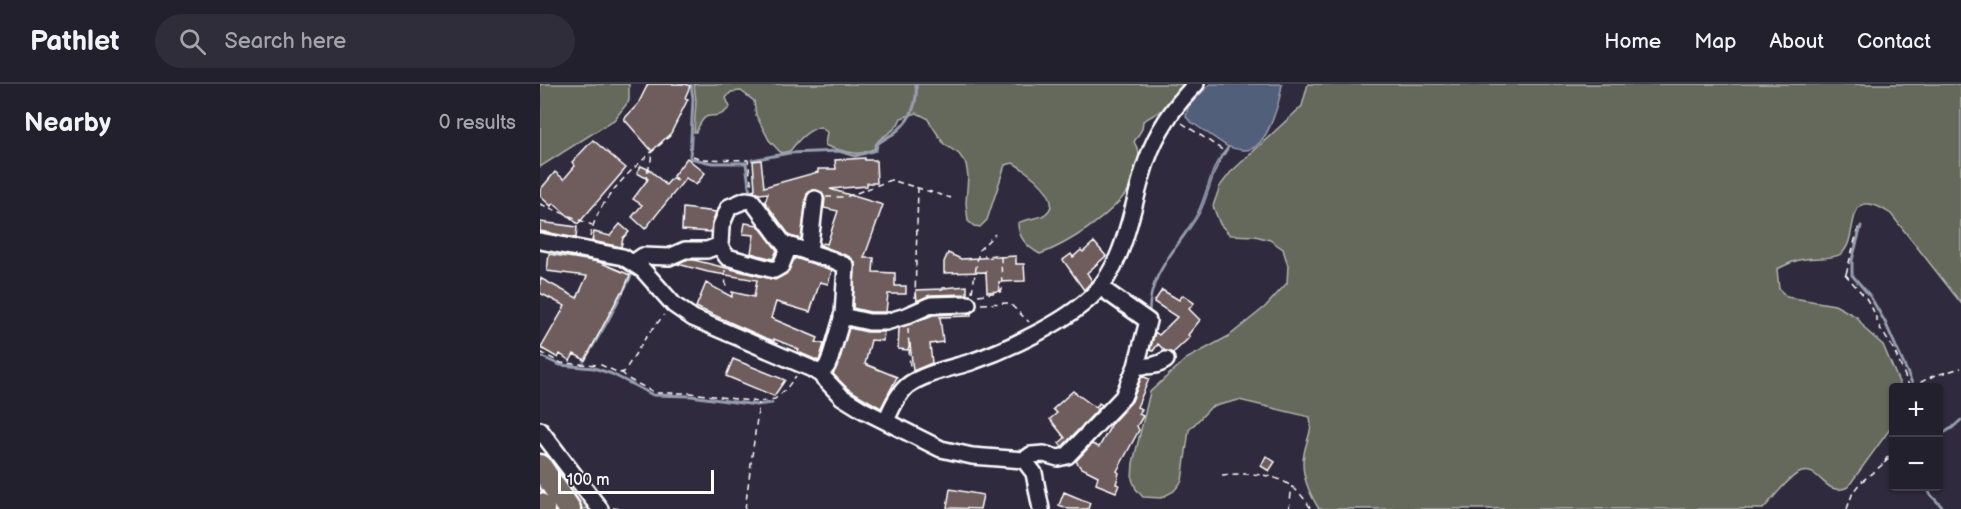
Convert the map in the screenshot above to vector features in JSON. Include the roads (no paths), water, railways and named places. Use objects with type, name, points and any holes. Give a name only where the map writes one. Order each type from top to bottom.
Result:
[{"type":"highway","points":[[540,466],[569,509]]},
{"type":"street","points":[[886,421],[901,393],[912,383],[1022,341],[1080,306],[1100,287],[1121,249],[1147,159],[1163,124],[1196,84]]},
{"type":"street","points":[[809,253],[815,199]]},
{"type":"street","points":[[789,246],[778,269],[774,270],[727,257],[720,245],[721,226],[729,207],[746,200],[752,201],[784,244],[846,267],[842,316],[830,360],[820,374]]},
{"type":"street","points":[[540,241],[623,257],[643,270],[674,305],[693,318],[803,365],[820,374],[842,397],[941,449],[972,456],[1023,460],[1030,455],[1044,454],[1063,458],[1070,454],[1123,397],[1136,366],[1148,321],[1100,287]]},
{"type":"street","points":[[633,264],[643,256],[669,257],[685,250],[707,250],[720,245]]},
{"type":"street","points":[[842,316],[879,323],[912,314],[931,305],[969,300]]},
{"type":"street","points":[[1136,366],[1150,367],[1166,360]]},
{"type":"street","points":[[540,430],[600,509]]},
{"type":"street","points":[[1023,460],[1034,473],[1041,509]]},
{"type":"water","points":[[1210,84],[1282,84],[1273,119],[1259,144],[1247,150],[1229,147],[1220,162],[1199,214],[1159,274],[1150,301],[1149,316],[1149,301],[1158,274],[1197,214],[1215,166],[1228,147],[1186,117],[1188,107]]},
{"type":"waterway","points":[[691,84],[693,99],[690,158],[712,163],[746,163],[750,194]]},
{"type":"waterway","points":[[752,160],[789,153],[839,151],[855,156],[876,150],[877,144],[893,134],[909,118],[916,99],[916,84]]},
{"type":"waterway","points":[[1861,226],[1852,260],[1852,275],[1870,296],[1885,322],[1912,383]]},
{"type":"waterway","points":[[584,361],[633,272]]},
{"type":"waterway","points":[[540,356],[560,365],[594,368],[612,374],[653,395],[691,396],[756,405],[772,403]]},
{"type":"waterway","points":[[1943,433],[1961,420]]},
{"type":"waterway","points":[[1929,491],[1944,509]]}]
